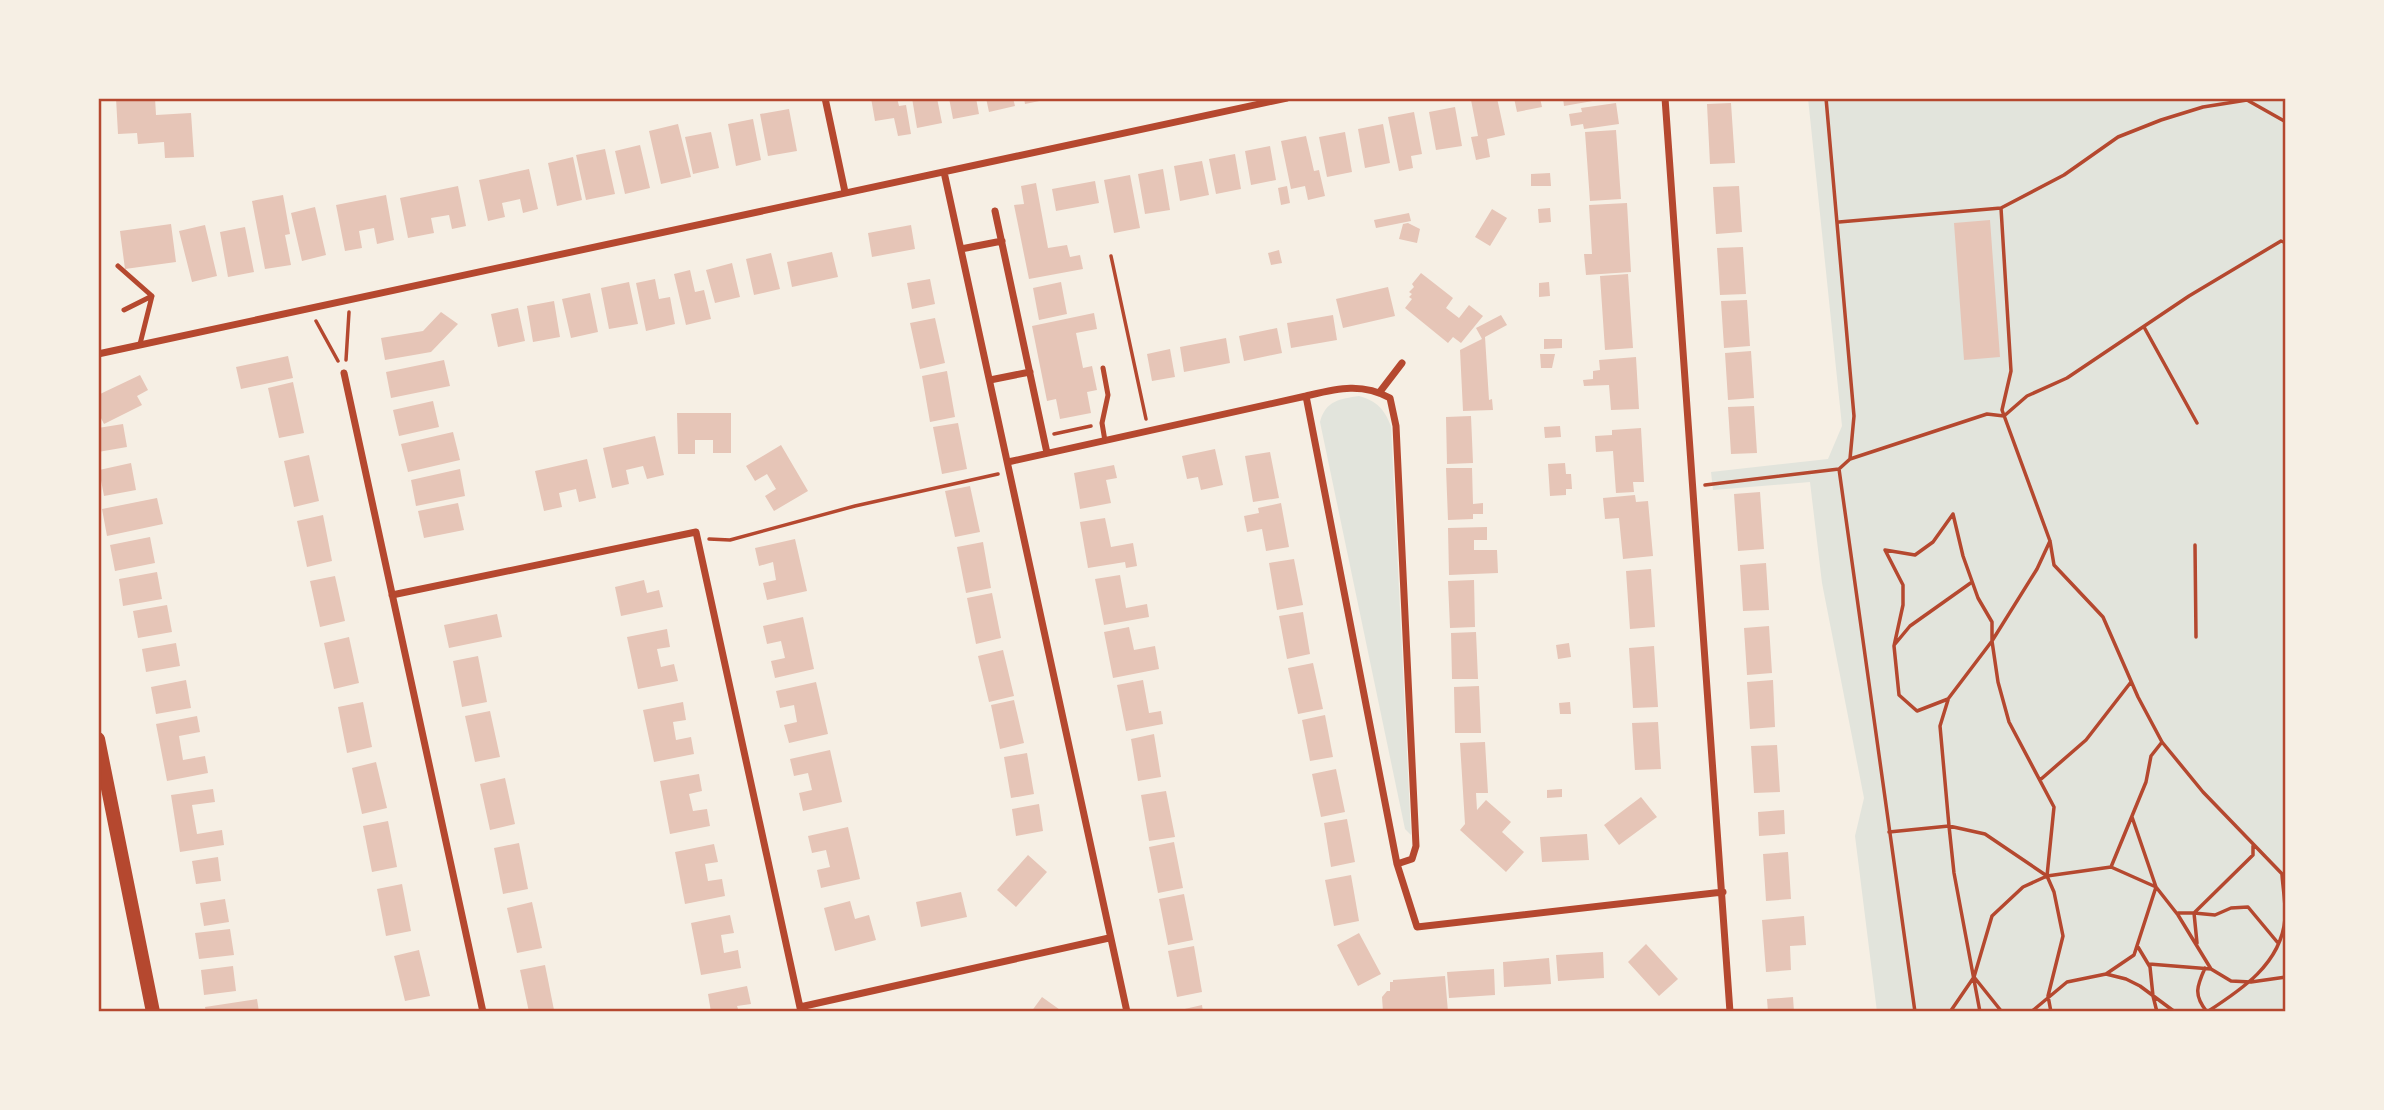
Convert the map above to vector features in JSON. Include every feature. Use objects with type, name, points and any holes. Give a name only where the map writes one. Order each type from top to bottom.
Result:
[{"type":"main road","points":[[98,739],[153,1012]]},
{"type":"street","points":[[825,98],[845,192]]},
{"type":"street","points":[[98,354],[1287,98]]},
{"type":"street","points":[[1665,98],[1730,1012]]},
{"type":"street","points":[[944,172],[1127,1012]]},
{"type":"street","points":[[995,211],[1047,453]]},
{"type":"street","points":[[961,249],[1002,241]]},
{"type":"street","points":[[1380,393],[1402,363]]},
{"type":"street","points":[[990,380],[1030,372]]},
{"type":"street","points":[[344,373],[483,1012]]},
{"type":"street","points":[[1008,462],[1358,387],[1390,398],[1396,426],[1416,846],[1412,859],[1397,864]]},
{"type":"street","points":[[1306,397],[1397,864],[1417,926],[1723,892]]},
{"type":"street","points":[[392,596],[696,532],[801,1010],[1109,938]]},
{"type":"lane","points":[[118,267],[152,296]]},
{"type":"lane","points":[[124,310],[152,296]]},
{"type":"lane","points":[[140,344],[152,296]]},
{"type":"lane","points":[[1103,368],[1108,394],[1102,423],[1105,441]]},
{"type":"path","points":[[1826,98],[1854,416],[1850,458]]},
{"type":"path","points":[[1839,222],[2001,208],[2064,175],[2118,137],[2203,107],[2247,100],[2286,122]]},
{"type":"path","points":[[2001,208],[2011,371],[2002,410],[2050,541],[2054,565],[2103,617],[2131,682],[2162,742],[2203,792],[2286,878]]},
{"type":"path","points":[[1692,486],[1839,470],[1850,458],[1987,414],[2004,416],[2027,396],[2067,377],[2189,296],[2281,241],[2286,243]]},
{"type":"path","points":[[1111,256],[1148,431]]},
{"type":"path","points":[[344,373],[350,298]]},
{"type":"path","points":[[311,306],[317,324],[344,373]]},
{"type":"path","points":[[2144,327],[2197,423]]},
{"type":"path","points":[[1052,434],[1102,423]]},
{"type":"path","points":[[696,532],[710,540],[730,540],[855,506],[998,474],[1008,462]]},
{"type":"path","points":[[1839,470],[1915,1012]]},
{"type":"path","points":[[1948,699],[1917,711],[1899,695],[1894,646],[1903,605],[1903,585],[1897,568],[1885,550],[1915,555],[1933,542],[1953,514],[1972,582],[1992,622],[1998,682],[2009,722],[2054,807],[2047,876],[2054,892],[2063,936],[2048,996],[2051,1012]]},
{"type":"path","points":[[1980,1012],[1956,886],[1940,726],[1948,699],[1992,641],[2050,541]]},
{"type":"path","points":[[2195,545],[2196,637]]},
{"type":"path","points":[[1894,646],[1910,626],[1972,582]]},
{"type":"path","points":[[2040,780],[2086,740],[2131,682]]},
{"type":"path","points":[[2111,867],[2146,782],[2151,756],[2162,742]]},
{"type":"path","points":[[2132,817],[2156,887],[2176,913],[2208,968]]},
{"type":"path","points":[[1889,832],[1949,825],[1985,834],[2047,876]]},
{"type":"path","points":[[2194,913],[2253,855],[2253,845]]},
{"type":"path","points":[[1950,1012],[1974,977],[1992,916],[2023,887],[2047,876],[2111,867],[2156,887]]},
{"type":"path","points":[[2208,968],[2197,986],[2199,1003],[2207,1012],[2251,982],[2278,943],[2285,920],[2282,873]]},
{"type":"path","points":[[2031,1012],[2067,982],[2106,974],[2134,955],[2156,887]]},
{"type":"path","points":[[2176,913],[2215,915],[2231,908],[2248,907],[2278,943]]},
{"type":"path","points":[[2194,913],[2196,946]]},
{"type":"path","points":[[2138,947],[2149,964],[2157,1012]]},
{"type":"path","points":[[2149,964],[2208,968],[2231,981],[2251,982],[2286,977]]},
{"type":"path","points":[[2106,974],[2126,979],[2175,1012]]},
{"type":"path","points":[[1974,977],[2002,1012]]},
{"type":"shaded area","points":[[1808,98],[2286,98],[2286,1012],[1877,1012],[1855,836],[1864,798],[1822,583],[1810,482],[1713,490],[1711,472],[1828,459],[1842,426]]},
{"type":"shaded area","points":[[1359,396],[1379,406],[1391,426],[1411,835],[1405,829],[1320,422],[1330,405]]},
{"type":"building","points":[[116,98],[155,98],[156,115],[191,113],[194,157],[165,158],[164,142],[138,144],[137,133],[118,134]]},
{"type":"building","points":[[871,98],[897,98],[899,106],[906,105],[911,134],[898,136],[894,118],[875,121]]},
{"type":"building","points":[[912,98],[937,98],[942,123],[917,128]]},
{"type":"building","points":[[949,98],[976,98],[979,114],[953,119]]},
{"type":"building","points":[[986,98],[1013,98],[1015,106],[989,112]]},
{"type":"building","points":[[1024,98],[1049,98],[1049,99],[1025,104]]},
{"type":"building","points":[[1497,98],[1505,135],[1487,139],[1490,157],[1476,160],[1471,137],[1478,136],[1471,100]]},
{"type":"building","points":[[1514,98],[1540,98],[1542,107],[1517,112]]},
{"type":"building","points":[[1563,98],[1604,98],[1604,99],[1564,106]]},
{"type":"building","points":[[1616,103],[1619,124],[1584,129],[1583,124],[1571,126],[1569,114],[1582,112],[1581,108]]},
{"type":"building","points":[[1731,103],[1735,163],[1710,164],[1707,104]]},
{"type":"building","points":[[1455,107],[1462,146],[1436,150],[1429,112]]},
{"type":"building","points":[[789,109],[797,151],[768,156],[760,114]]},
{"type":"building","points":[[1414,112],[1422,154],[1411,156],[1413,168],[1399,171],[1388,117]]},
{"type":"building","points":[[753,119],[761,160],[736,166],[728,124]]},
{"type":"building","points":[[678,124],[691,177],[661,184],[649,131]]},
{"type":"building","points":[[1383,124],[1390,163],[1365,168],[1358,129]]},
{"type":"building","points":[[1616,130],[1621,199],[1590,201],[1585,132]]},
{"type":"building","points":[[711,132],[719,168],[693,174],[685,137]]},
{"type":"building","points":[[1345,132],[1352,172],[1327,177],[1319,137]]},
{"type":"building","points":[[1306,136],[1314,171],[1319,170],[1325,196],[1308,200],[1305,186],[1291,189],[1281,141]]},
{"type":"building","points":[[640,145],[650,188],[625,194],[615,151]]},
{"type":"building","points":[[1270,146],[1276,180],[1251,185],[1245,151]]},
{"type":"building","points":[[605,149],[615,194],[586,200],[576,155]]},
{"type":"building","points":[[1235,154],[1241,189],[1216,194],[1209,159]]},
{"type":"building","points":[[573,157],[582,200],[557,206],[548,163]]},
{"type":"building","points":[[1202,161],[1209,195],[1180,201],[1174,166]]},
{"type":"building","points":[[529,169],[538,209],[523,213],[520,199],[502,203],[505,217],[488,221],[479,180]]},
{"type":"building","points":[[1163,169],[1170,210],[1145,214],[1138,174]]},
{"type":"building","points":[[1550,173],[1551,186],[1531,186],[1531,174]]},
{"type":"building","points":[[1130,175],[1140,228],[1114,233],[1104,180]]},
{"type":"building","points":[[1095,181],[1099,203],[1056,211],[1052,189]]},
{"type":"building","points":[[1036,183],[1048,248],[1067,245],[1070,257],[1080,255],[1083,269],[1029,279],[1014,205],[1024,204],[1021,186]]},
{"type":"building","points":[[458,186],[466,226],[452,229],[449,215],[431,218],[434,233],[408,238],[400,198]]},
{"type":"building","points":[[1287,186],[1290,203],[1281,205],[1278,188]]},
{"type":"building","points":[[1739,186],[1742,232],[1716,234],[1713,187]]},
{"type":"building","points":[[283,195],[290,234],[285,235],[291,265],[265,269],[252,201]]},
{"type":"building","points":[[386,195],[394,240],[377,244],[374,228],[359,231],[362,248],[345,251],[336,205]]},
{"type":"building","points":[[1627,203],[1631,272],[1586,275],[1584,254],[1592,254],[1589,205]]},
{"type":"building","points":[[315,207],[326,255],[302,261],[291,213]]},
{"type":"building","points":[[1550,208],[1551,222],[1539,223],[1538,209]]},
{"type":"building","points":[[1492,209],[1507,218],[1490,246],[1475,237]]},
{"type":"building","points":[[1409,213],[1411,221],[1376,228],[1374,220]]},
{"type":"building","points":[[1990,220],[2000,357],[1964,360],[1954,223]]},
{"type":"building","points":[[1408,223],[1420,229],[1417,243],[1399,239],[1403,224]]},
{"type":"building","points":[[171,224],[176,262],[125,269],[120,231]]},
{"type":"building","points":[[205,225],[217,276],[192,282],[179,231]]},
{"type":"building","points":[[911,225],[915,249],[872,257],[868,233]]},
{"type":"building","points":[[245,227],[254,272],[228,277],[220,232]]},
{"type":"building","points":[[1743,247],[1746,294],[1720,295],[1717,248]]},
{"type":"building","points":[[1279,250],[1282,263],[1271,265],[1268,253]]},
{"type":"building","points":[[832,252],[838,277],[792,287],[787,262]]},
{"type":"building","points":[[771,253],[780,289],[754,295],[746,259]]},
{"type":"building","points":[[732,263],[740,297],[715,303],[706,270]]},
{"type":"building","points":[[690,270],[695,292],[704,290],[711,319],[686,325],[674,274]]},
{"type":"building","points":[[1421,273],[1453,298],[1446,308],[1459,318],[1469,305],[1483,316],[1461,343],[1453,337],[1448,343],[1405,308],[1412,299],[1409,292],[1414,287],[1412,284]]},
{"type":"building","points":[[1628,274],[1633,348],[1605,350],[1600,276]]},
{"type":"building","points":[[655,279],[659,299],[670,297],[675,324],[646,331],[636,283]]},
{"type":"building","points":[[930,279],[935,304],[912,309],[907,283]]},
{"type":"building","points":[[629,282],[638,324],[609,329],[601,288]]},
{"type":"building","points":[[1061,282],[1067,314],[1039,320],[1033,288]]},
{"type":"building","points":[[1549,282],[1550,296],[1539,297],[1539,283]]},
{"type":"building","points":[[1388,287],[1395,316],[1343,328],[1336,299]]},
{"type":"building","points":[[590,293],[598,332],[571,338],[562,299]]},
{"type":"building","points":[[1747,300],[1750,346],[1724,348],[1721,301]]},
{"type":"building","points":[[554,301],[560,337],[533,342],[527,306]]},
{"type":"building","points":[[518,308],[525,341],[498,347],[491,314]]},
{"type":"building","points":[[441,312],[458,324],[431,352],[385,360],[381,338],[423,331]]},
{"type":"building","points":[[1094,313],[1097,329],[1076,333],[1083,368],[1092,366],[1097,390],[1087,392],[1091,413],[1060,419],[1056,399],[1047,401],[1032,326]]},
{"type":"building","points":[[1333,315],[1337,340],[1291,348],[1287,323]]},
{"type":"building","points":[[1501,315],[1507,325],[1485,337],[1489,400],[1492,399],[1493,410],[1463,411],[1460,350],[1482,339],[1476,328]]},
{"type":"building","points":[[935,318],[945,363],[920,369],[910,323]]},
{"type":"building","points":[[1277,328],[1282,353],[1244,361],[1239,336]]},
{"type":"building","points":[[1226,338],[1230,363],[1184,372],[1180,347]]},
{"type":"building","points":[[1544,339],[1562,339],[1562,348],[1544,349]]},
{"type":"building","points":[[1170,349],[1175,377],[1152,381],[1147,354]]},
{"type":"building","points":[[1751,351],[1754,398],[1728,400],[1725,353]]},
{"type":"building","points":[[1540,354],[1555,354],[1552,368],[1541,368]]},
{"type":"building","points":[[288,356],[293,378],[241,389],[236,367]]},
{"type":"building","points":[[1636,357],[1639,409],[1611,410],[1609,385],[1584,386],[1583,380],[1593,379],[1593,371],[1600,370],[1599,360]]},
{"type":"building","points":[[444,360],[450,386],[391,398],[386,372]]},
{"type":"building","points":[[947,371],[955,417],[930,422],[922,376]]},
{"type":"building","points":[[140,375],[148,390],[137,396],[142,405],[104,424],[98,412],[98,395]]},
{"type":"building","points":[[293,382],[304,433],[279,438],[268,388]]},
{"type":"building","points":[[433,401],[439,427],[399,436],[393,410]]},
{"type":"building","points":[[1754,406],[1757,453],[1731,454],[1728,407]]},
{"type":"building","points":[[677,413],[731,413],[731,453],[713,453],[713,440],[695,440],[695,454],[678,454]]},
{"type":"building","points":[[1471,416],[1473,463],[1447,464],[1446,417]]},
{"type":"building","points":[[958,423],[967,469],[942,474],[933,427]]},
{"type":"building","points":[[123,424],[127,447],[98,452],[98,428]]},
{"type":"building","points":[[1560,426],[1561,437],[1545,438],[1544,427]]},
{"type":"building","points":[[1641,428],[1644,482],[1633,482],[1634,492],[1616,493],[1613,451],[1596,452],[1595,436],[1612,435],[1612,430]]},
{"type":"building","points":[[453,432],[460,460],[408,472],[401,444]]},
{"type":"building","points":[[655,436],[664,475],[647,479],[643,466],[626,470],[629,484],[612,488],[603,448]]},
{"type":"building","points":[[781,445],[808,491],[774,511],[765,496],[776,489],[767,474],[755,481],[746,466]]},
{"type":"building","points":[[1215,449],[1223,485],[1201,490],[1198,477],[1187,479],[1182,456]]},
{"type":"building","points":[[1270,452],[1279,498],[1253,502],[1245,456]]},
{"type":"building","points":[[309,455],[319,501],[294,507],[284,461]]},
{"type":"building","points":[[587,459],[596,498],[579,502],[576,489],[559,493],[562,507],[544,511],[535,471]]},
{"type":"building","points":[[131,463],[136,490],[104,496],[99,470]]},
{"type":"building","points":[[1565,463],[1566,474],[1571,474],[1572,489],[1566,489],[1566,495],[1550,496],[1548,464]]},
{"type":"building","points":[[1114,465],[1117,478],[1106,480],[1111,503],[1080,509],[1074,473]]},
{"type":"building","points":[[1446,468],[1472,468],[1473,504],[1483,503],[1483,514],[1473,514],[1473,519],[1448,520]]},
{"type":"building","points":[[460,469],[465,496],[416,506],[411,480]]},
{"type":"building","points":[[970,486],[980,532],[955,537],[945,491]]},
{"type":"building","points":[[1760,492],[1764,549],[1738,551],[1734,494]]},
{"type":"building","points":[[1635,495],[1636,502],[1648,501],[1653,556],[1623,559],[1619,518],[1605,519],[1603,498]]},
{"type":"building","points":[[157,498],[163,524],[107,536],[102,509]]},
{"type":"building","points":[[458,503],[464,530],[424,538],[418,511]]},
{"type":"building","points":[[1281,503],[1289,547],[1266,551],[1262,529],[1247,532],[1244,516],[1259,513],[1258,508]]},
{"type":"building","points":[[323,515],[332,561],[307,567],[297,521]]},
{"type":"building","points":[[1105,518],[1111,547],[1133,543],[1137,566],[1126,568],[1125,562],[1088,568],[1080,522]]},
{"type":"building","points":[[1487,527],[1487,540],[1474,540],[1474,550],[1497,550],[1498,573],[1449,575],[1448,528]]},
{"type":"building","points":[[150,537],[155,563],[115,571],[110,545]]},
{"type":"building","points":[[795,539],[807,591],[767,600],[763,583],[776,580],[773,562],[759,566],[755,548]]},
{"type":"building","points":[[983,542],[991,588],[966,593],[957,547]]},
{"type":"building","points":[[1294,559],[1303,605],[1277,610],[1269,563]]},
{"type":"building","points":[[1766,563],[1769,610],[1743,611],[1740,565]]},
{"type":"building","points":[[1651,569],[1655,627],[1630,629],[1626,571]]},
{"type":"building","points":[[157,572],[162,599],[123,606],[119,579]]},
{"type":"building","points":[[1120,575],[1126,608],[1147,604],[1149,617],[1104,625],[1095,579]]},
{"type":"building","points":[[335,576],[345,621],[320,627],[310,581]]},
{"type":"building","points":[[644,580],[647,593],[659,590],[663,607],[621,616],[615,587]]},
{"type":"building","points":[[1474,580],[1475,627],[1450,628],[1448,581]]},
{"type":"building","points":[[992,593],[1001,638],[976,644],[967,598]]},
{"type":"building","points":[[167,605],[172,632],[138,638],[133,611]]},
{"type":"building","points":[[1303,612],[1310,654],[1287,659],[1279,616]]},
{"type":"building","points":[[497,614],[502,637],[449,648],[444,625]]},
{"type":"building","points":[[803,617],[814,669],[775,678],[771,661],[785,658],[781,641],[767,644],[763,626]]},
{"type":"building","points":[[1769,626],[1772,673],[1747,675],[1744,628]]},
{"type":"building","points":[[1129,627],[1134,650],[1155,646],[1159,669],[1113,678],[1104,632]]},
{"type":"building","points":[[667,629],[670,647],[657,649],[661,667],[674,664],[678,681],[638,689],[627,637]]},
{"type":"building","points":[[1476,632],[1478,679],[1452,679],[1451,633]]},
{"type":"building","points":[[349,637],[359,683],[334,689],[324,643]]},
{"type":"building","points":[[176,643],[180,666],[146,672],[142,649]]},
{"type":"building","points":[[1569,643],[1571,657],[1558,659],[1556,645]]},
{"type":"building","points":[[1654,646],[1658,707],[1633,708],[1629,648]]},
{"type":"building","points":[[1003,650],[1014,696],[989,702],[978,656]]},
{"type":"building","points":[[478,656],[487,702],[462,707],[453,661]]},
{"type":"building","points":[[1313,663],[1323,709],[1298,714],[1288,668]]},
{"type":"building","points":[[186,680],[191,708],[156,714],[151,687]]},
{"type":"building","points":[[1143,680],[1149,713],[1161,711],[1163,724],[1126,731],[1117,685]]},
{"type":"building","points":[[1773,680],[1775,727],[1750,729],[1747,682]]},
{"type":"building","points":[[816,682],[828,734],[789,743],[784,725],[797,722],[794,705],[780,708],[776,691]]},
{"type":"building","points":[[1479,686],[1481,733],[1455,733],[1454,687]]},
{"type":"building","points":[[1014,700],[1024,743],[1000,749],[991,705]]},
{"type":"building","points":[[363,702],[372,747],[347,753],[338,707]]},
{"type":"building","points":[[683,702],[686,720],[673,722],[676,740],[691,737],[694,754],[654,762],[643,710]]},
{"type":"building","points":[[1570,702],[1571,714],[1560,714],[1559,703]]},
{"type":"building","points":[[490,711],[500,757],[475,762],[465,716]]},
{"type":"building","points":[[1325,715],[1333,757],[1310,761],[1302,720]]},
{"type":"building","points":[[197,716],[200,732],[179,736],[183,760],[205,756],[208,773],[167,781],[156,724]]},
{"type":"building","points":[[1658,722],[1661,769],[1635,770],[1632,723]]},
{"type":"building","points":[[1154,734],[1161,777],[1138,781],[1131,739]]},
{"type":"building","points":[[1485,742],[1488,793],[1476,793],[1477,810],[1486,800],[1511,822],[1502,832],[1524,852],[1506,872],[1460,830],[1465,824],[1460,743]]},
{"type":"building","points":[[1777,745],[1780,792],[1754,793],[1751,746]]},
{"type":"building","points":[[830,750],[842,802],[803,811],[799,793],[812,790],[808,773],[794,776],[790,759]]},
{"type":"building","points":[[1027,753],[1034,794],[1011,798],[1004,757]]},
{"type":"building","points":[[376,762],[387,808],[362,814],[352,768]]},
{"type":"building","points":[[1336,769],[1345,812],[1321,817],[1312,774]]},
{"type":"building","points":[[699,774],[702,791],[689,794],[693,811],[707,809],[710,826],[670,834],[660,781]]},
{"type":"building","points":[[505,778],[515,824],[490,830],[480,784]]},
{"type":"building","points":[[213,789],[215,802],[192,805],[197,834],[222,830],[224,845],[180,852],[171,795]]},
{"type":"building","points":[[1562,789],[1562,797],[1547,798],[1547,790]]},
{"type":"building","points":[[1166,791],[1175,837],[1149,841],[1141,795]]},
{"type":"building","points":[[1641,797],[1657,817],[1619,845],[1604,825]]},
{"type":"building","points":[[1039,804],[1043,831],[1016,836],[1012,809]]},
{"type":"building","points":[[1784,810],[1785,834],[1759,836],[1758,812]]},
{"type":"building","points":[[1347,819],[1355,862],[1331,867],[1324,823]]},
{"type":"building","points":[[388,821],[397,867],[372,872],[363,826]]},
{"type":"building","points":[[848,827],[860,879],[821,888],[817,870],[830,867],[826,850],[812,853],[808,836]]},
{"type":"building","points":[[1587,834],[1589,860],[1542,862],[1540,837]]},
{"type":"building","points":[[1174,842],[1183,888],[1158,893],[1149,847]]},
{"type":"building","points":[[519,843],[528,889],[503,894],[494,848]]},
{"type":"building","points":[[714,844],[718,862],[705,864],[708,881],[722,879],[725,896],[685,904],[675,852]]},
{"type":"building","points":[[1788,852],[1791,899],[1766,901],[1763,854]]},
{"type":"building","points":[[1028,855],[1047,872],[1016,907],[997,890]]},
{"type":"building","points":[[218,857],[221,881],[196,884],[192,861]]},
{"type":"building","points":[[1351,875],[1359,921],[1334,926],[1325,880]]},
{"type":"building","points":[[402,884],[411,931],[386,936],[377,889]]},
{"type":"building","points":[[961,892],[967,917],[921,927],[916,902]]},
{"type":"building","points":[[1184,894],[1193,940],[1168,945],[1159,899]]},
{"type":"building","points":[[225,899],[229,922],[204,926],[200,903]]},
{"type":"building","points":[[850,901],[855,919],[869,915],[876,940],[835,951],[824,908]]},
{"type":"building","points":[[532,902],[542,948],[517,953],[507,908]]},
{"type":"building","points":[[730,915],[734,933],[721,935],[724,953],[738,950],[741,968],[701,975],[691,923]]},
{"type":"building","points":[[1804,916],[1806,945],[1790,946],[1791,970],[1766,972],[1762,920]]},
{"type":"building","points":[[230,929],[234,955],[199,959],[195,933]]},
{"type":"building","points":[[1359,933],[1381,974],[1358,986],[1337,945]]},
{"type":"building","points":[[1646,944],[1678,979],[1659,996],[1628,962]]},
{"type":"building","points":[[1194,946],[1202,992],[1177,997],[1168,951]]},
{"type":"building","points":[[419,950],[430,996],[405,1001],[394,956]]},
{"type":"building","points":[[1603,952],[1604,978],[1558,981],[1556,955]]},
{"type":"building","points":[[1549,958],[1551,984],[1504,987],[1503,962]]},
{"type":"building","points":[[545,965],[554,1010],[529,1012],[520,970]]},
{"type":"building","points":[[233,966],[236,991],[204,995],[201,970]]},
{"type":"building","points":[[1494,969],[1495,995],[1449,998],[1447,972]]},
{"type":"building","points":[[1445,976],[1448,1012],[1383,1012],[1382,997],[1390,991],[1390,982],[1393,980]]},
{"type":"building","points":[[747,986],[751,1004],[737,1006],[739,1012],[711,1012],[708,994]]},
{"type":"building","points":[[1042,997],[1063,1012],[1031,1012]]},
{"type":"building","points":[[1793,997],[1794,1012],[1768,1012],[1767,999]]},
{"type":"building","points":[[257,999],[259,1012],[206,1012],[205,1007]]},
{"type":"building","points":[[1202,1005],[1203,1012],[1176,1012],[1176,1011]]}]
